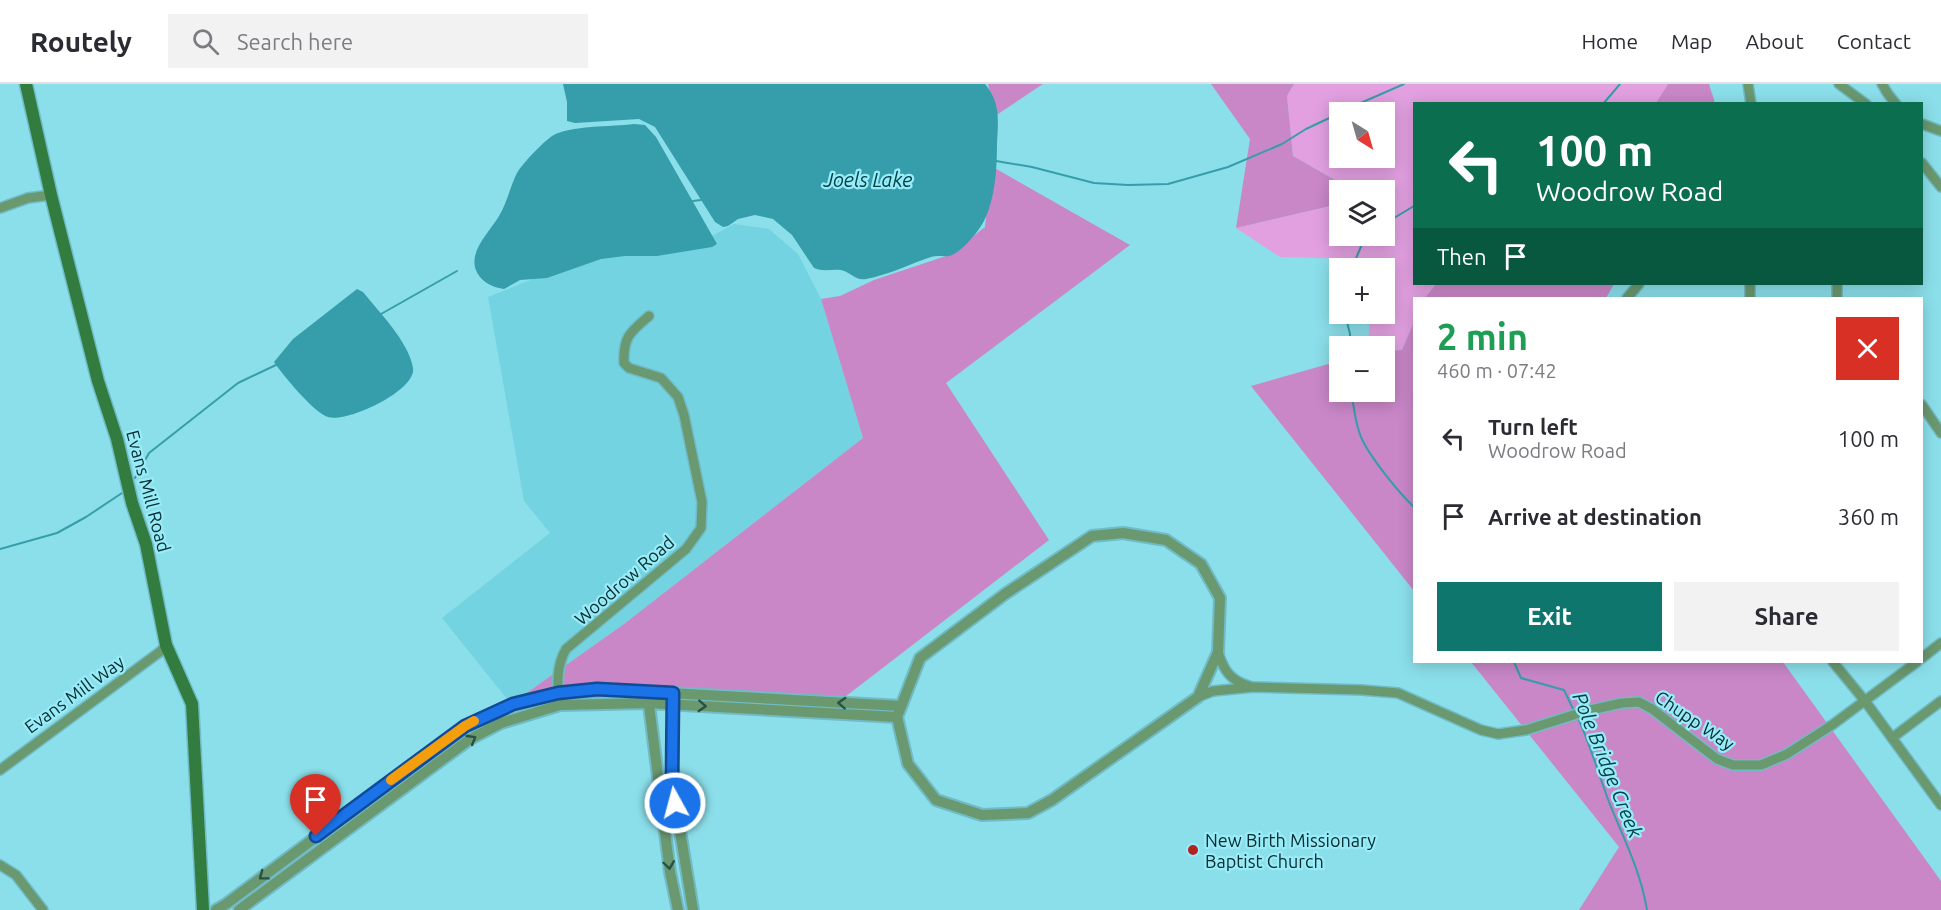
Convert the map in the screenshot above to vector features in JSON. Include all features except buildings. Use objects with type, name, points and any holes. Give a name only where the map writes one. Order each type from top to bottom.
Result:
[{"type":"main road","name":"Evans Mill Road","points":[[26,84],[51,195],[98,381],[117,439],[132,503],[146,544],[166,645],[192,704],[203,910]]},
{"type":"street","points":[[1748,84],[1751,102]]},
{"type":"street","points":[[1839,84],[1863,102]]},
{"type":"street","points":[[1882,84],[1894,102]]},
{"type":"street","points":[[1923,124],[1941,131]]},
{"type":"street","points":[[1923,164],[1941,187]]},
{"type":"street","points":[[0,208],[28,198],[51,195]]},
{"type":"street","points":[[1628,297],[1638,285]]},
{"type":"street","name":"Woodrow Road","points":[[560,705],[559,660],[566,649],[686,549],[701,528],[702,502],[684,415],[678,397],[661,378],[629,368],[624,363],[623,344],[635,328],[649,316]]},
{"type":"street","points":[[1923,406],[1941,433]]},
{"type":"street","points":[[1218,652],[1198,697],[1052,800],[1028,813],[982,815],[936,800],[908,764],[899,711],[920,658],[1005,594],[1092,536],[1123,533],[1166,540],[1201,564],[1220,598],[1218,652],[1224,670],[1237,682],[1254,687]]},
{"type":"street","name":"Chupp Way","points":[[1923,655],[1941,644]]},
{"type":"street","name":"Evans Mill Way","points":[[0,770],[166,645]]},
{"type":"street","points":[[1834,663],[1865,701],[1941,805]]},
{"type":"street","name":"Chupp Way","points":[[1198,697],[1213,691],[1254,687],[1398,693],[1481,730],[1498,734],[1526,730],[1586,711],[1639,702],[1652,709],[1717,759],[1732,765],[1761,765],[1787,754],[1832,725],[1912,663]]},
{"type":"street","points":[[216,910],[465,726],[513,704],[558,693],[597,689],[648,691],[673,699]]},
{"type":"street","points":[[648,691],[647,703],[670,873],[678,910]]},
{"type":"street","points":[[239,910],[470,739],[501,723],[560,705],[647,703],[673,699],[899,711]]},
{"type":"street","points":[[673,699],[672,782],[693,910]]},
{"type":"street","points":[[1892,738],[1941,701]]},
{"type":"street","points":[[0,865],[16,875],[43,910]]},
{"type":"shaded area","points":[[988,84],[1043,84],[995,116]]},
{"type":"shaded area","points":[[1211,84],[1294,84],[1287,96],[1293,156],[1335,180],[1329,180],[1329,206],[1236,228],[1250,139]]},
{"type":"shaded area","points":[[1294,84],[1668,84],[1657,102],[1413,102],[1413,285],[1435,285],[1426,297],[1413,297],[1413,324],[1402,350],[1395,350],[1395,336],[1369,336],[1369,324],[1395,324],[1395,258],[1280,257],[1236,228],[1329,206],[1329,246],[1395,246],[1395,180],[1335,180],[1293,156],[1287,96]]},
{"type":"shaded area","points":[[1668,84],[1709,84],[1715,102],[1657,102]]},
{"type":"shaded area","points":[[991,166],[1130,245],[946,383],[1049,540],[819,717],[511,704],[624,624],[863,438],[821,299],[840,296],[874,280],[949,255],[985,227]]},
{"type":"shaded area","points":[[734,224],[769,229],[798,254],[821,299],[863,438],[624,624],[511,704],[442,618],[550,533],[524,501],[488,297],[590,256],[708,238]]},
{"type":"shaded area","points":[[1435,285],[1613,285],[1607,297],[1426,297]]},
{"type":"shaded area","points":[[1413,324],[1413,590],[1251,386],[1329,364],[1329,402],[1395,402],[1395,350],[1402,350]]},
{"type":"shaded area","points":[[1472,663],[1784,663],[1941,881],[1941,910],[1579,910],[1619,847]]},
{"type":"water","name":"Joels Lake","points":[[563,84],[985,84],[994,98],[998,120],[996,174],[991,203],[978,230],[964,247],[949,256],[931,257],[866,279],[859,279],[841,270],[817,269],[814,268],[792,235],[773,219],[755,215],[738,219],[723,227],[715,222],[655,127],[639,119],[575,123],[567,121],[567,102]]},
{"type":"water","points":[[645,125],[656,137],[717,244],[712,247],[657,256],[601,259],[547,278],[520,280],[504,289],[483,280],[474,261],[479,245],[502,211],[517,173],[533,153],[548,139],[560,132],[580,128]]},
{"type":"water","points":[[357,289],[363,292],[400,338],[413,368],[411,377],[404,386],[380,403],[350,415],[338,418],[328,417],[307,401],[274,362],[293,339]]},
{"type":"waterway","points":[[1363,102],[1404,84]]},
{"type":"waterway","name":"Pole Bridge Creek","points":[[1605,102],[1620,84]]},
{"type":"waterway","points":[[996,161],[1032,167],[1094,183],[1168,184],[1228,167],[1282,144],[1329,118]]},
{"type":"waterway","points":[[693,201],[701,200]]},
{"type":"waterway","name":"Pole Bridge Creek","points":[[1395,217],[1413,207]]},
{"type":"waterway","name":"Pole Bridge Creek","points":[[1356,258],[1361,246]]},
{"type":"waterway","points":[[381,314],[457,271]]},
{"type":"waterway","name":"Pole Bridge Creek","points":[[1348,324],[1350,336]]},
{"type":"waterway","points":[[135,478],[149,453],[238,383],[276,365]]},
{"type":"waterway","name":"Pole Bridge Creek","points":[[1353,402],[1357,426],[1365,445],[1385,474],[1413,506]]},
{"type":"waterway","points":[[0,549],[57,533],[122,493]]},
{"type":"waterway","name":"Pole Bridge Creek","points":[[1514,663],[1521,678],[1564,690],[1574,711]]},
{"type":"waterway","name":"Pole Bridge Creek","points":[[1577,716],[1636,868],[1647,910]]},
{"type":"slow traffic","points":[[391,780],[474,721]]},
{"type":"place","name":"New Birth Missionary Baptist Church","points":[[1193,850]]},
{"type":"route","points":[[316,836],[465,726],[513,704],[558,693],[597,689],[673,693],[672,782],[675,803]]}]
